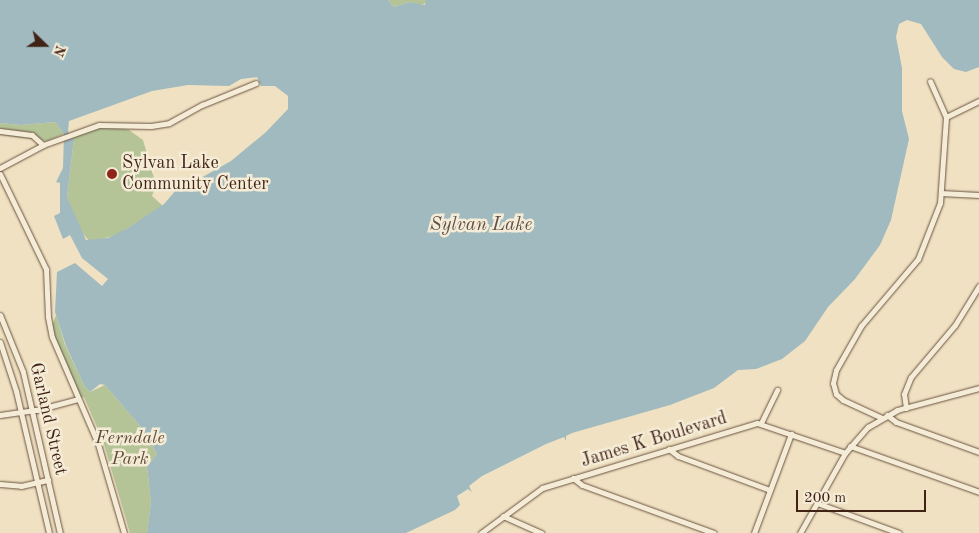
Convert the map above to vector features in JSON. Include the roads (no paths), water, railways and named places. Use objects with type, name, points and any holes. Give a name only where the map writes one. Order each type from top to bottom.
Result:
[{"type":"street","points":[[930,81],[946,117],[941,193],[931,229],[918,258],[866,319],[834,375],[836,394],[896,422],[979,452]]},
{"type":"street","points":[[0,168],[63,136],[108,123],[148,126],[166,124],[202,105],[256,83]]},
{"type":"street","points":[[946,117],[979,101]]},
{"type":"street","points":[[0,132],[32,135],[43,145]]},
{"type":"street","points":[[0,174],[46,269],[49,327],[108,470],[124,533]]},
{"type":"street","points":[[941,193],[979,195]]},
{"type":"street","points":[[906,408],[904,394],[911,377],[955,325],[979,286]]},
{"type":"street","name":"Garland Street","points":[[0,315],[11,338],[32,411],[60,533]]},
{"type":"street","points":[[0,342],[11,338]]},
{"type":"street","name":"Garland Street","points":[[0,342],[22,412],[49,533]]},
{"type":"street","points":[[800,533],[850,446],[885,417],[906,408],[979,388]]},
{"type":"street","points":[[777,390],[761,423],[845,453]]},
{"type":"street","points":[[0,415],[32,411],[78,399]]},
{"type":"street","name":"James K Boulevard","points":[[481,533],[541,488],[761,423]]},
{"type":"street","points":[[754,533],[791,434]]},
{"type":"street","points":[[850,446],[979,492]]},
{"type":"street","points":[[669,450],[678,456],[770,490]]},
{"type":"street","points":[[573,478],[582,485],[714,533]]},
{"type":"street","points":[[0,484],[21,486],[48,480]]},
{"type":"street","points":[[816,503],[898,533]]},
{"type":"street","points":[[503,516],[541,533]]},
{"type":"water","name":"Sylvan Lake","points":[[0,0],[388,0],[394,7],[409,2],[425,5],[426,0],[979,0],[979,67],[966,72],[954,69],[942,57],[921,24],[907,20],[899,24],[896,37],[902,68],[902,111],[909,139],[891,220],[880,245],[855,279],[828,307],[805,341],[782,359],[756,369],[738,370],[714,388],[670,405],[572,433],[566,436],[566,441],[564,437],[546,444],[482,476],[469,486],[472,492],[468,489],[457,496],[460,505],[455,510],[406,533],[147,533],[151,502],[147,467],[157,454],[140,426],[105,385],[100,384],[90,392],[84,385],[66,346],[55,312],[57,272],[75,263],[102,286],[108,279],[82,258],[70,235],[63,239],[54,216],[60,213],[60,183],[56,182],[63,168],[64,134],[55,122],[21,125],[0,123]],"holes":[[[257,77],[261,86],[275,86],[288,96],[288,109],[266,132],[231,161],[199,179],[183,182],[164,204],[128,228],[108,238],[86,240],[67,197],[74,139],[68,132],[69,121],[152,91],[188,85],[229,86],[241,79]]]},
{"type":"place","name":"Sylvan Lake Community Center","points":[[112,174]]},
{"type":"park label","name":"Ferndale Park","points":[[130,449]]}]
